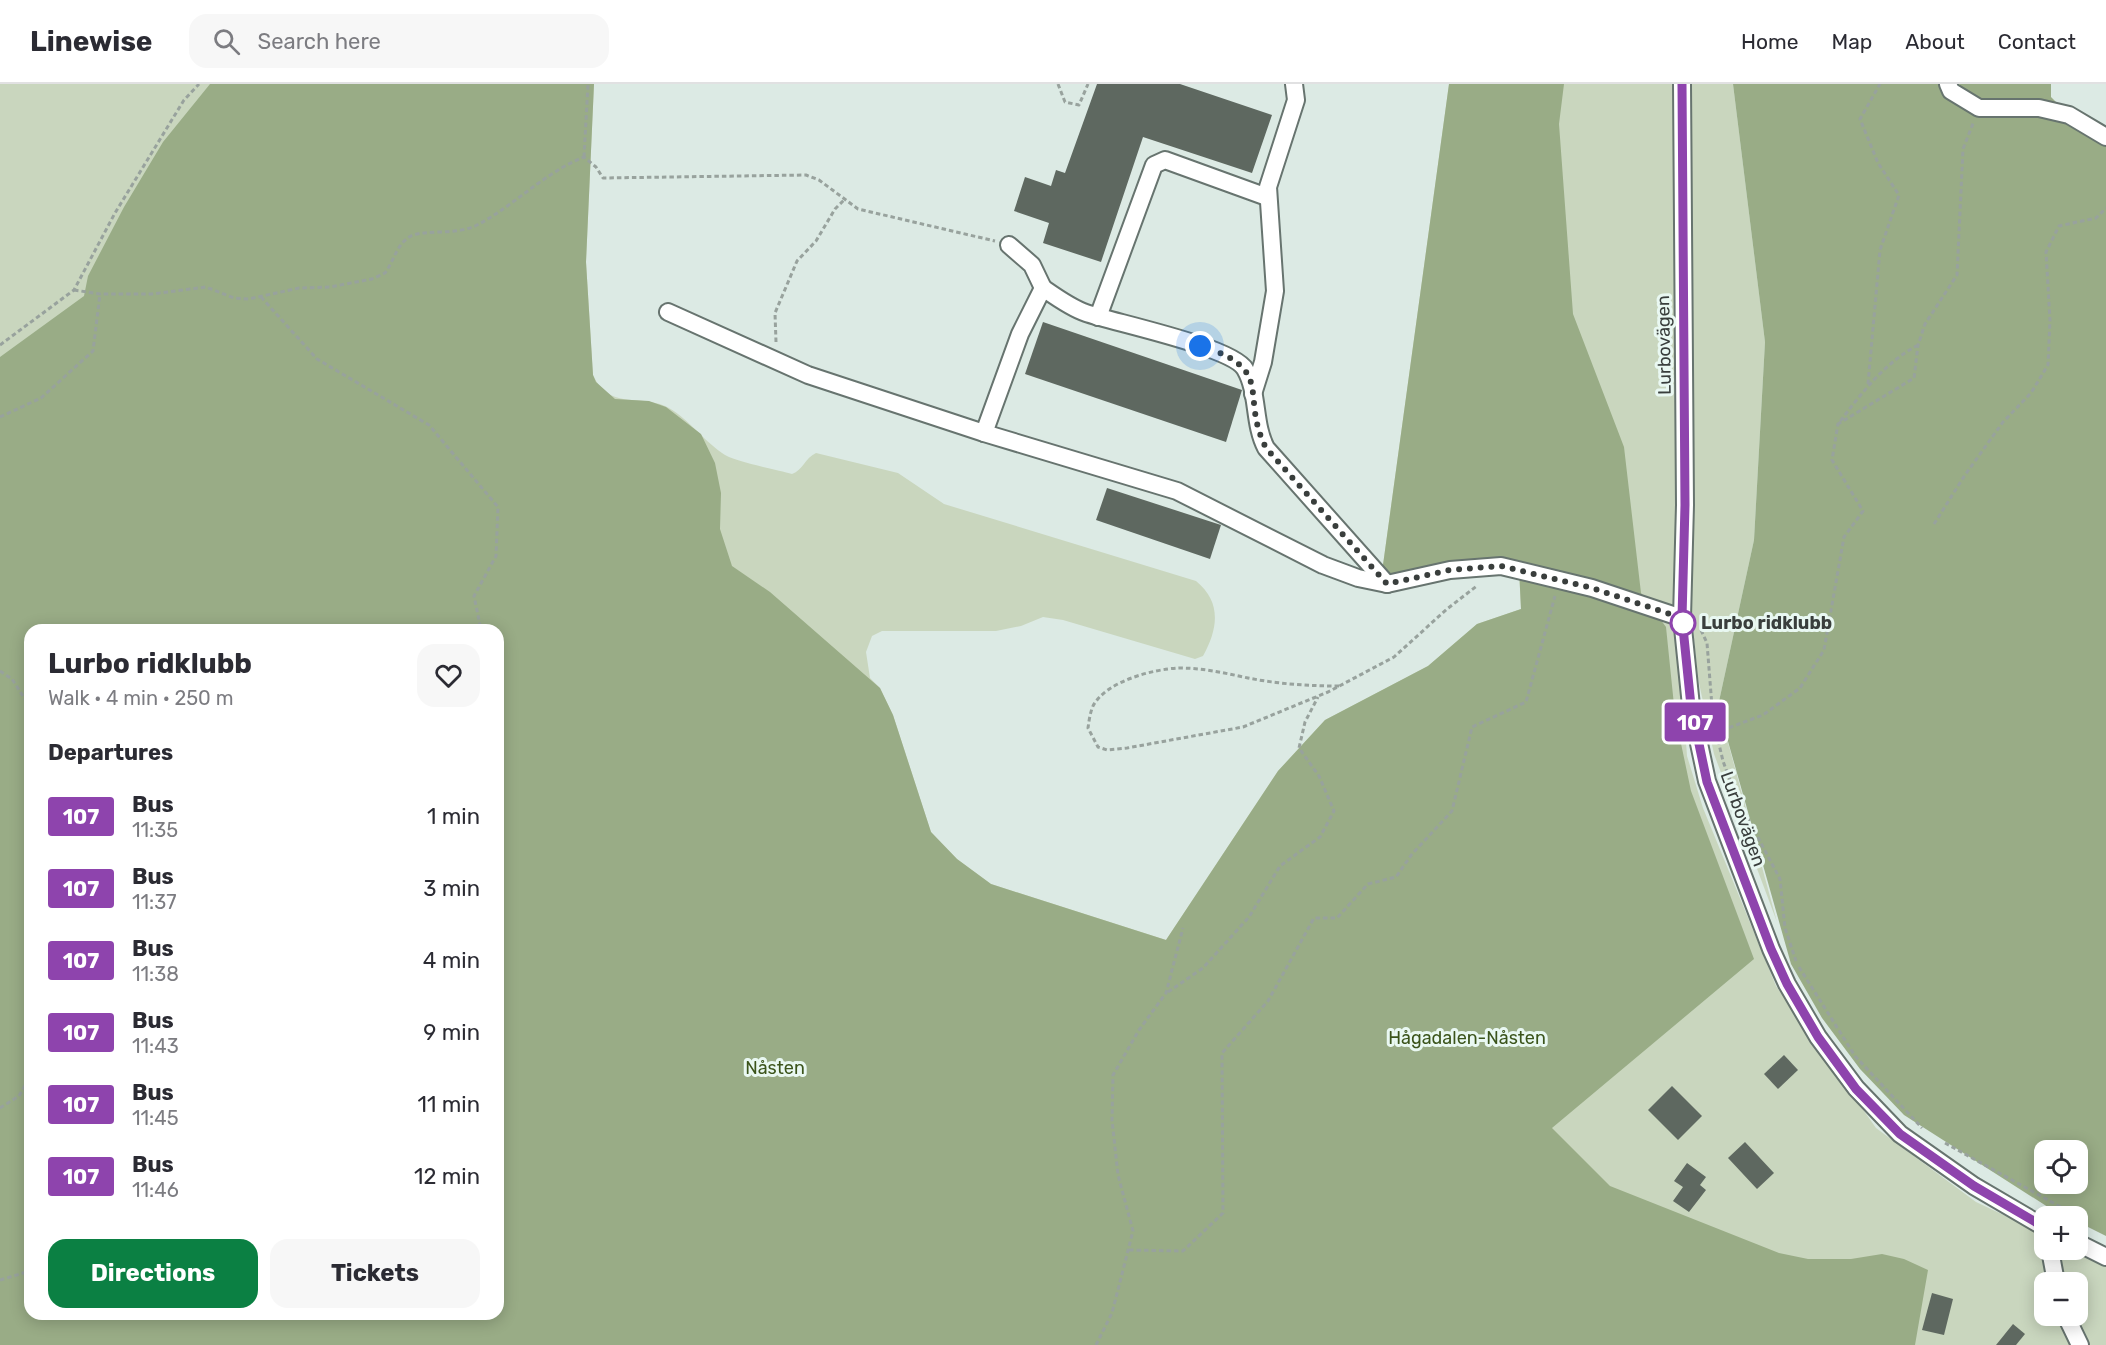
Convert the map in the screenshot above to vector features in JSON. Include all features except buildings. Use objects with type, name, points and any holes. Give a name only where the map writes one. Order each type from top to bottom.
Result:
[{"type":"street","points":[[1254,394],[1263,362],[1275,291],[1268,196],[1296,100],[1294,84]]},
{"type":"street","name":"Lurbovägen","points":[[1682,84],[1685,493],[1682,618],[1691,706],[1707,782],[1771,949],[1787,984],[1818,1037],[1856,1089],[1900,1134],[1974,1186],[2034,1221]]},
{"type":"street","points":[[1948,84],[1951,91],[1979,108],[2039,108],[2069,115],[2106,137]]},
{"type":"street","points":[[1098,317],[1154,165],[1159,161],[1165,160],[1268,196]]},
{"type":"street","points":[[1009,245],[1032,265],[1042,288],[1084,312],[1227,355],[1244,366],[1254,394],[1258,431],[1266,448],[1387,584]]},
{"type":"street","points":[[984,433],[1020,334],[1042,288]]},
{"type":"street","points":[[668,312],[787,366],[984,433],[1176,491],[1323,565],[1358,578],[1387,584],[1450,570],[1501,566],[1592,588],[1682,618]]},
{"type":"street","points":[[2088,1248],[2106,1257]]},
{"type":"street","points":[[2071,1326],[2080,1345]]},
{"type":"path","points":[[0,345],[74,290],[115,213],[184,100],[199,84]]},
{"type":"path","points":[[584,157],[588,84]]},
{"type":"path","points":[[1058,84],[1065,102],[1079,105],[1088,84]]},
{"type":"path","points":[[1868,384],[1880,250],[1899,195],[1878,163],[1860,119],[1880,84]]},
{"type":"path","points":[[1838,424],[1914,378],[1918,345],[1925,324],[1957,275],[1963,149],[1979,108]]},
{"type":"path","points":[[74,290],[100,294],[152,294],[206,287],[249,300],[299,288],[330,287],[372,279],[386,273],[398,248],[412,236],[454,232],[477,226],[543,177],[584,157]]},
{"type":"path","points":[[584,157],[596,167],[603,178],[806,175],[819,180],[858,209],[1009,245]]},
{"type":"path","points":[[787,366],[775,338],[774,322],[778,303],[797,261],[812,246],[835,209],[844,200]]},
{"type":"path","points":[[1934,524],[1971,466],[2003,422],[2031,393],[2048,365],[2050,320],[2046,252],[2059,226],[2096,218],[2106,208]]},
{"type":"path","points":[[0,417],[41,399],[93,351],[100,294]]},
{"type":"path","points":[[261,297],[317,359],[429,425],[498,507],[496,556],[474,596],[480,624]]},
{"type":"path","points":[[1716,733],[1763,716],[1800,688],[1824,650],[1844,537],[1863,511],[1832,460],[1838,424],[1868,384],[1903,353],[1918,345]]},
{"type":"path","points":[[1340,686],[1300,685],[1246,678],[1228,671],[1179,668],[1160,671],[1122,683],[1106,692],[1094,704],[1088,728],[1098,747],[1127,748],[1243,727],[1340,686],[1394,657],[1482,582]]},
{"type":"path","points":[[1129,1250],[1183,1251],[1223,1214],[1222,1053],[1268,1001],[1314,918],[1337,918],[1368,885],[1396,877],[1412,854],[1452,811],[1472,727],[1526,702],[1554,596],[1564,594]]},
{"type":"path","points":[[1682,618],[1700,629],[1707,643],[1716,733],[1730,782],[1780,879],[1785,928],[1798,966],[1860,1062],[1928,1134]]},
{"type":"path","points":[[0,671],[12,679],[24,698]]},
{"type":"path","points":[[1096,1345],[1113,1313],[1133,1231],[1118,1175],[1112,1120],[1113,1075],[1139,1030],[1166,993],[1211,960],[1250,917],[1280,866],[1320,837],[1334,811],[1319,776],[1299,747],[1305,722],[1318,696]]},
{"type":"path","points":[[1166,993],[1183,928]]},
{"type":"path","points":[[0,1108],[19,1096],[24,1087]]},
{"type":"path","points":[[1935,1138],[2057,1206]]},
{"type":"path","points":[[0,1280],[24,1273]]},
{"type":"green space","name":"Nåsten","points":[[0,84],[594,84],[586,262],[593,375],[607,393],[624,399],[655,403],[673,410],[722,453],[735,459],[792,474],[816,453],[898,473],[944,504],[1196,581],[1204,589],[1214,607],[1214,626],[1203,656],[1195,659],[1063,620],[1043,617],[1021,626],[996,631],[882,631],[872,636],[866,652],[870,678],[880,688],[893,715],[931,832],[957,859],[991,884],[1166,940],[1278,771],[1325,720],[1428,666],[1477,624],[1521,609],[1519,569],[1383,565],[1449,84],[1733,84],[1765,342],[1754,540],[1718,706],[1777,922],[1714,754],[1698,678],[1689,591],[1675,592],[1687,756],[1703,808],[1776,986],[1876,1128],[1976,1202],[2034,1229],[2034,1260],[2088,1260],[2088,1255],[2106,1263],[2106,1345],[0,1345]]},
{"type":"green space","name":"Nåsten","points":[[210,84],[594,84],[586,262],[593,375],[596,382],[615,399],[649,401],[666,407],[701,434],[715,463],[721,493],[720,529],[732,566],[770,592],[880,688],[893,715],[931,832],[957,859],[991,884],[1166,940],[1278,771],[1325,720],[1428,666],[1477,624],[1521,609],[1519,568],[1384,576],[1383,565],[1449,84],[1564,84],[1559,124],[1573,314],[1624,447],[1641,593],[1666,627],[1675,715],[1691,791],[1754,959],[1552,1128],[1610,1186],[1779,1253],[1808,1259],[1851,1259],[1882,1254],[1904,1259],[1928,1270],[1915,1345],[0,1345],[0,357],[84,296],[88,276],[124,207],[163,142]]},
{"type":"green space","points":[[1733,84],[2051,84],[2051,97],[2069,115],[2106,137],[2106,1236],[2088,1227],[2088,1206],[2046,1206],[1904,1115],[1860,1069],[1822,1018],[1791,964],[1718,706],[1754,540],[1765,342]]},
{"type":"bus line","name":"107","points":[[1682,84],[1685,505],[1682,618],[1691,706],[1707,782],[1771,949],[1787,984],[1818,1037],[1856,1089],[1900,1134],[1974,1186],[2034,1221]]},
{"type":"place","name":"Lurbo ridklubb","points":[[1683,623]]},
{"type":"route","points":[[1200,346],[1221,352],[1244,366],[1254,394],[1258,431],[1266,448],[1337,531],[1387,584],[1450,570],[1501,566],[1592,588],[1682,618],[1683,623]]},
{"type":"park label","name":"Hågadalen-Nåsten","points":[[1467,1038]]}]
